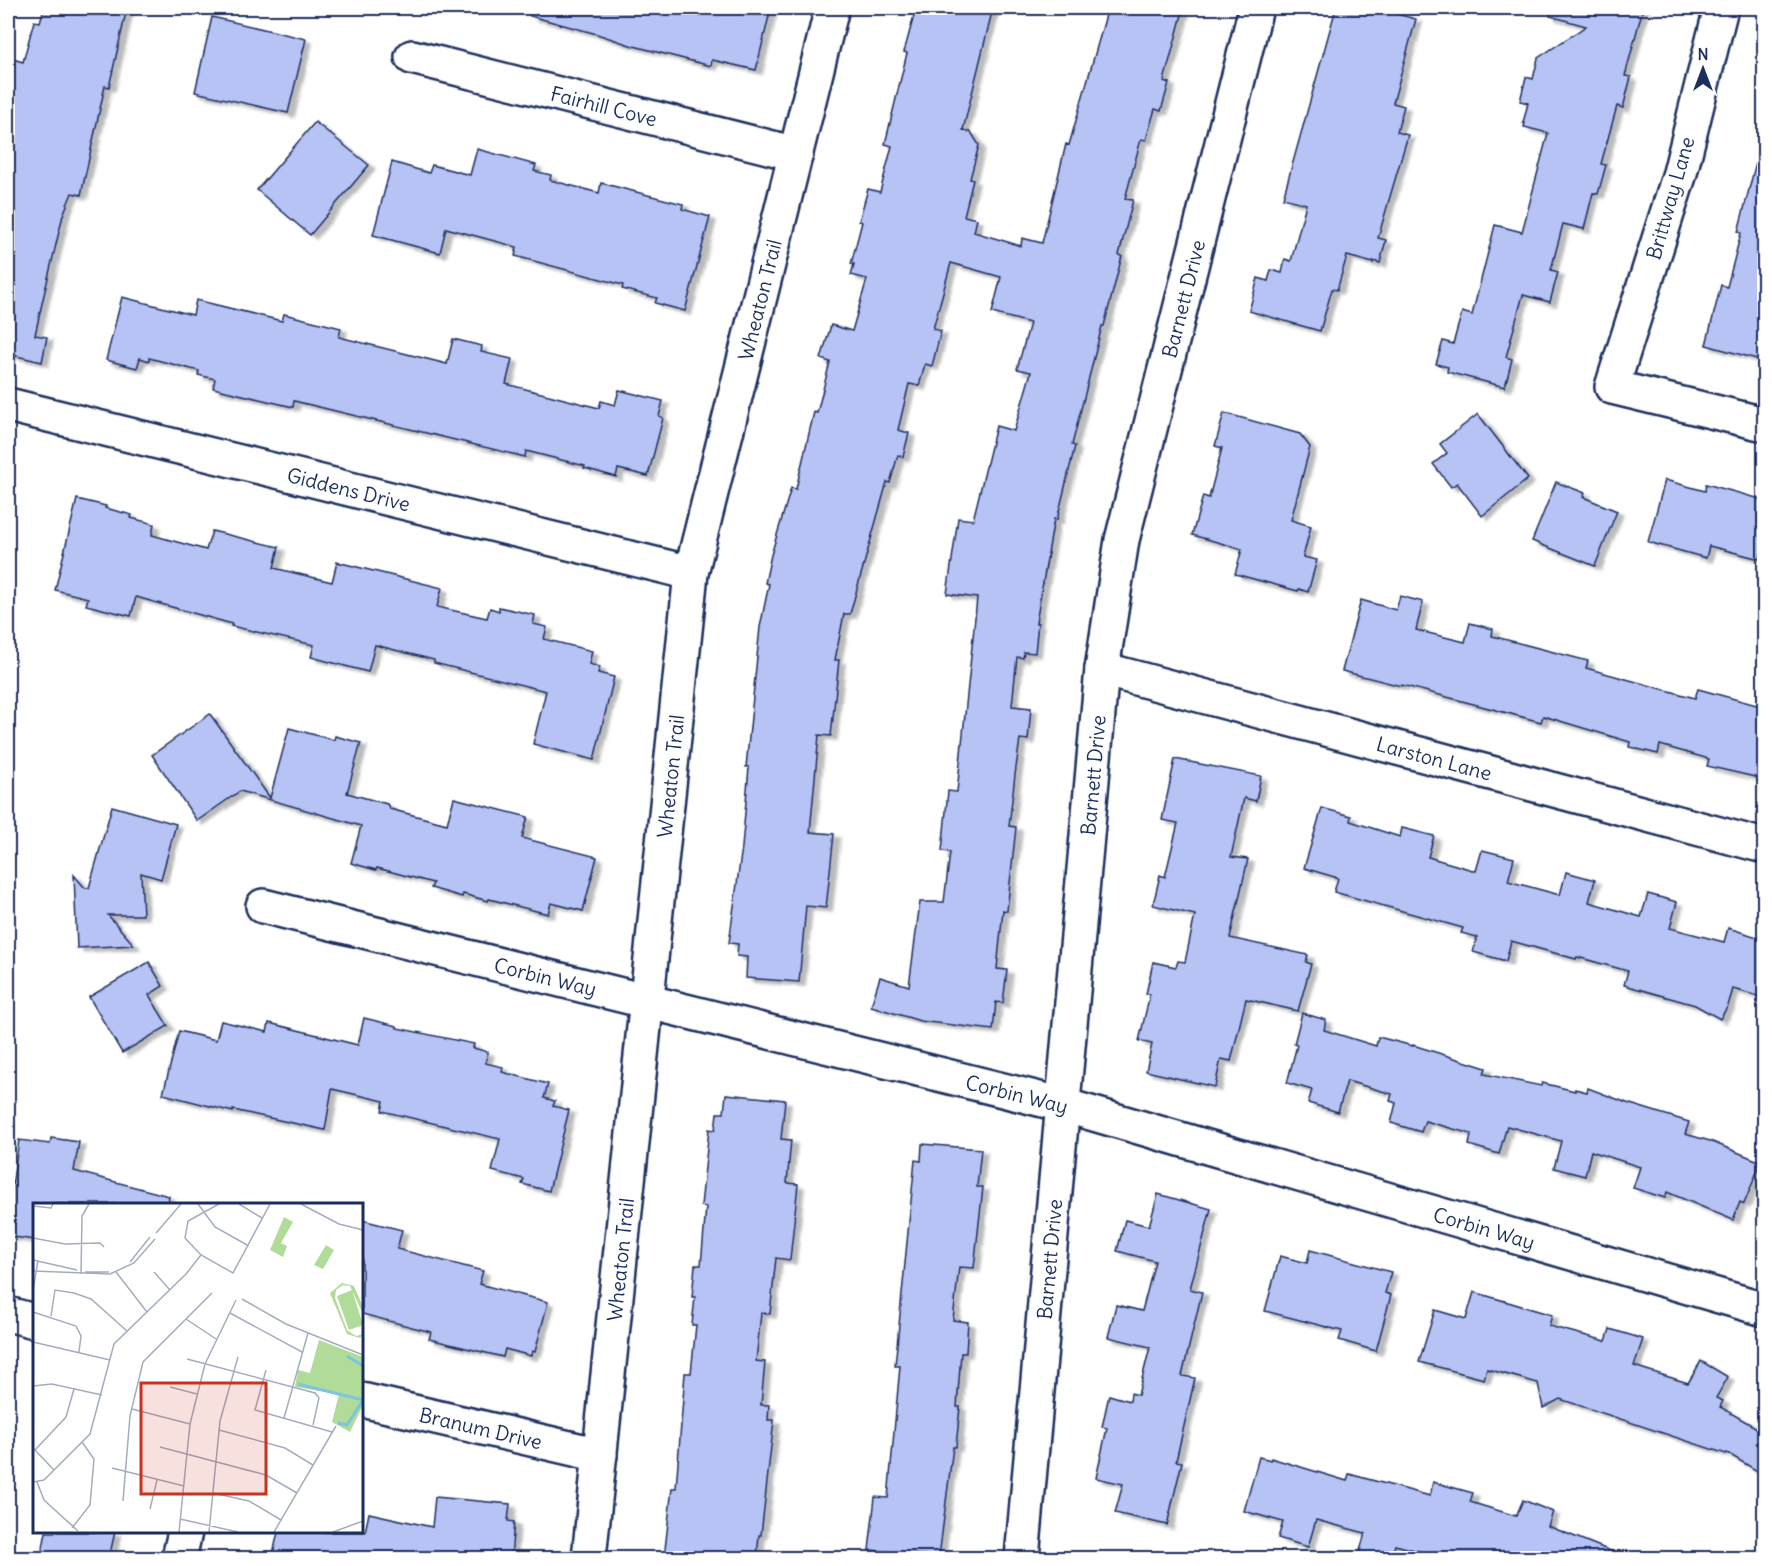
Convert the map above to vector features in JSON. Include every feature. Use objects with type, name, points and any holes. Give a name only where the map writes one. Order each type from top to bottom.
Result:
[{"type":"street","name":"Wheaton Trail","points":[[589,1558],[691,573],[832,8]]},
{"type":"street","name":"Barnett Drive","points":[[1029,1557],[1063,1105],[1102,669],[1122,540],[1256,8]]},
{"type":"street","name":"Brittway Lane","points":[[1721,8],[1680,173],[1612,387],[1764,424]]},
{"type":"street","name":"Fairhill Cove","points":[[412,57],[796,154]]},
{"type":"street","name":"Giddens Drive","points":[[8,405],[691,573]]},
{"type":"street","name":"Larston Lane","points":[[1102,669],[1764,846]]},
{"type":"street","name":"Corbin Way","points":[[263,906],[645,1003],[1063,1105],[1764,1309]]},
{"type":"street","points":[[8,1314],[33,1321]]},
{"type":"street","name":"Branum Drive","points":[[363,1400],[600,1455]]},
{"type":"street","points":[[179,1558],[185,1533]]},
{"type":"building","points":[[44,8],[127,8],[109,87],[105,86],[81,195],[72,193],[63,215],[35,335],[47,337],[42,362],[8,354],[8,81],[13,59],[23,62],[34,21],[40,22]]},
{"type":"building","points":[[531,8],[771,8],[756,70],[712,60],[711,66],[630,45],[530,16]]},
{"type":"building","points":[[916,8],[993,8],[963,130],[971,132],[979,145],[964,216],[977,219],[974,232],[1021,246],[1022,238],[1042,243],[1066,144],[1069,145],[1108,8],[1166,8],[1183,11],[1164,81],[1169,83],[1161,111],[1155,109],[1146,140],[1141,139],[1125,199],[1133,200],[1119,255],[1122,256],[1072,445],[1075,446],[1057,520],[1054,519],[1036,623],[1038,623],[1035,653],[1024,652],[1023,658],[1017,657],[1012,706],[1031,708],[1028,740],[1020,739],[1015,775],[1009,826],[1016,827],[1007,911],[1003,910],[997,969],[1007,970],[1003,1003],[996,1002],[993,1030],[920,1021],[871,1006],[880,977],[909,986],[920,902],[944,902],[950,852],[942,851],[948,791],[957,792],[977,598],[947,594],[958,518],[973,520],[996,426],[1014,431],[1031,372],[1017,369],[1030,323],[992,313],[1001,277],[951,263],[933,329],[941,331],[932,366],[925,364],[919,386],[909,384],[898,430],[909,433],[903,457],[898,455],[890,483],[887,482],[850,614],[844,614],[835,660],[839,660],[831,736],[819,735],[810,832],[834,834],[826,908],[806,906],[799,982],[746,978],[747,957],[737,956],[738,944],[729,943],[742,847],[749,767],[746,767],[760,627],[769,584],[765,583],[791,488],[796,489],[814,412],[817,413],[830,362],[821,359],[831,325],[852,331],[867,279],[851,275],[854,264],[851,264],[868,189],[880,192],[892,146],[885,144],[907,53],[904,52]]},
{"type":"building","points":[[1336,8],[1373,8],[1416,19],[1393,103],[1404,106],[1397,132],[1408,135],[1378,238],[1386,240],[1380,263],[1347,256],[1337,290],[1332,289],[1320,331],[1249,311],[1258,278],[1268,281],[1271,270],[1282,273],[1285,259],[1291,261],[1306,204],[1283,198]]},
{"type":"building","points":[[1551,8],[1643,8],[1625,76],[1631,77],[1623,108],[1617,106],[1601,164],[1606,165],[1598,194],[1593,193],[1584,229],[1563,224],[1551,270],[1558,272],[1550,302],[1523,295],[1506,357],[1512,359],[1505,387],[1447,372],[1448,367],[1436,364],[1443,341],[1453,344],[1462,312],[1472,315],[1495,225],[1522,232],[1548,133],[1524,127],[1528,103],[1520,101],[1526,77],[1533,79],[1538,58],[1586,26],[1550,16]]},
{"type":"building","points":[[212,17],[306,39],[288,113],[195,92]]},
{"type":"building","points":[[315,122],[369,165],[310,235],[257,190]]},
{"type":"building","points":[[477,149],[536,165],[534,171],[551,175],[550,180],[599,193],[601,183],[683,204],[682,209],[710,217],[685,311],[655,303],[657,298],[622,289],[623,285],[515,256],[517,247],[446,228],[440,253],[373,235],[392,162],[429,173],[432,165],[470,175]]},
{"type":"building","points":[[1756,162],[1764,163],[1764,361],[1706,345],[1721,285],[1727,287]]},
{"type":"building","points":[[122,297],[193,315],[196,300],[282,321],[284,314],[341,328],[339,337],[447,364],[453,339],[482,346],[481,352],[512,359],[506,384],[599,408],[601,401],[615,405],[619,390],[663,401],[659,416],[663,418],[648,476],[618,469],[616,477],[584,468],[585,466],[526,451],[525,457],[294,401],[293,407],[213,388],[215,379],[198,375],[199,371],[149,358],[149,361],[140,358],[137,368],[106,360]]},
{"type":"building","points":[[1224,413],[1300,434],[1310,447],[1291,520],[1311,526],[1303,557],[1317,560],[1308,592],[1235,574],[1242,549],[1192,535],[1203,496],[1209,498],[1222,448],[1215,446]]},
{"type":"building","points":[[1478,414],[1528,479],[1482,516],[1457,483],[1451,487],[1433,464],[1447,453],[1440,444]]},
{"type":"building","points":[[1665,480],[1705,491],[1706,484],[1764,500],[1764,542],[1760,559],[1709,546],[1706,558],[1648,542]]},
{"type":"building","points":[[1556,482],[1585,493],[1583,497],[1617,511],[1595,566],[1532,541]]},
{"type":"building","points":[[77,499],[106,506],[105,508],[132,515],[131,518],[154,524],[152,535],[206,550],[212,531],[279,547],[274,568],[332,582],[337,562],[442,588],[437,607],[487,618],[490,608],[499,611],[499,607],[535,615],[533,624],[547,627],[544,639],[592,651],[589,664],[600,667],[598,673],[614,677],[594,760],[533,744],[546,691],[434,663],[434,660],[375,645],[368,672],[311,657],[314,645],[231,626],[232,624],[136,597],[131,616],[86,605],[88,598],[55,590]]},
{"type":"building","points":[[1400,596],[1423,602],[1416,630],[1465,642],[1470,623],[1493,629],[1492,636],[1588,661],[1586,668],[1695,698],[1698,689],[1764,707],[1764,779],[1707,766],[1709,759],[1660,745],[1658,754],[1629,747],[1630,742],[1543,716],[1541,722],[1342,671],[1361,600],[1396,610]]},
{"type":"building","points":[[210,714],[270,798],[289,728],[334,740],[335,736],[361,743],[347,793],[387,804],[390,809],[447,824],[454,798],[528,817],[522,838],[597,857],[583,911],[551,903],[548,914],[489,899],[488,901],[463,894],[462,897],[431,888],[433,883],[351,863],[361,826],[240,791],[197,821],[152,755]]},
{"type":"building","points":[[1175,759],[1261,776],[1256,801],[1244,798],[1231,857],[1248,859],[1230,938],[1308,955],[1306,962],[1311,964],[1298,1011],[1246,999],[1231,1061],[1221,1059],[1215,1087],[1146,1071],[1152,1044],[1139,1041],[1150,994],[1146,994],[1153,962],[1176,967],[1178,961],[1185,962],[1195,915],[1153,905],[1160,875],[1165,877],[1178,823],[1162,820]]},
{"type":"building","points":[[112,806],[176,824],[161,879],[141,873],[143,915],[108,915],[134,945],[77,948],[74,875],[85,888],[89,888]]},
{"type":"building","points":[[1322,808],[1351,816],[1350,821],[1400,837],[1402,828],[1434,836],[1428,857],[1476,871],[1482,850],[1514,858],[1508,881],[1560,895],[1566,872],[1595,880],[1589,902],[1641,917],[1648,894],[1677,902],[1670,928],[1724,942],[1728,928],[1764,939],[1764,998],[1733,989],[1728,1006],[1720,1019],[1695,1005],[1624,985],[1628,971],[1577,957],[1576,959],[1511,941],[1506,961],[1473,952],[1477,937],[1461,933],[1463,928],[1334,892],[1338,878],[1304,868]]},
{"type":"building","points":[[149,962],[163,986],[149,995],[168,1026],[122,1053],[89,997]]},
{"type":"building","points":[[1302,1013],[1326,1020],[1324,1030],[1376,1046],[1378,1037],[1413,1045],[1486,1068],[1484,1074],[1541,1086],[1542,1083],[1575,1091],[1575,1089],[1587,1092],[1588,1088],[1689,1122],[1685,1134],[1710,1141],[1761,1162],[1744,1204],[1740,1202],[1733,1220],[1667,1192],[1665,1198],[1633,1188],[1640,1167],[1591,1151],[1585,1176],[1554,1168],[1561,1141],[1507,1126],[1499,1154],[1469,1145],[1471,1134],[1425,1121],[1421,1132],[1391,1123],[1396,1103],[1390,1101],[1392,1094],[1347,1081],[1338,1112],[1308,1103],[1312,1090],[1287,1083],[1297,1045],[1294,1044]]},
{"type":"building","points":[[364,1018],[397,1026],[397,1028],[474,1044],[473,1048],[488,1052],[485,1063],[503,1067],[502,1072],[548,1084],[544,1098],[555,1101],[553,1106],[569,1110],[549,1191],[522,1184],[524,1179],[492,1171],[500,1139],[382,1111],[384,1101],[332,1089],[325,1130],[233,1110],[233,1112],[163,1094],[179,1031],[216,1040],[221,1021],[267,1032],[269,1023],[358,1045]]},
{"type":"building","points":[[726,1094],[785,1100],[781,1139],[791,1140],[787,1183],[798,1184],[790,1260],[776,1258],[770,1314],[761,1313],[756,1361],[765,1362],[761,1405],[769,1405],[768,1420],[774,1420],[761,1535],[759,1535],[757,1558],[664,1558],[672,1488],[676,1488],[685,1373],[691,1373],[696,1325],[692,1325],[695,1297],[692,1297],[695,1265],[701,1265],[706,1207],[701,1206],[709,1129],[715,1130],[717,1113],[724,1113]]},
{"type":"building","points":[[51,1138],[79,1142],[74,1171],[169,1196],[168,1203],[33,1203],[33,1240],[8,1236],[8,1212],[19,1140],[50,1144]]},
{"type":"building","points":[[922,1144],[981,1149],[977,1187],[983,1187],[974,1268],[959,1267],[953,1320],[968,1322],[966,1353],[961,1353],[957,1407],[960,1407],[956,1447],[953,1447],[939,1557],[869,1550],[875,1497],[888,1498],[900,1366],[895,1366],[915,1160],[921,1161]]},
{"type":"building","points":[[1158,1194],[1211,1209],[1190,1289],[1202,1292],[1182,1376],[1195,1378],[1176,1461],[1182,1462],[1167,1525],[1115,1513],[1123,1484],[1096,1478],[1107,1428],[1102,1427],[1109,1395],[1130,1401],[1131,1393],[1138,1395],[1150,1347],[1108,1337],[1116,1305],[1142,1311],[1155,1261],[1117,1251],[1125,1220],[1149,1226]]},
{"type":"building","points":[[363,1220],[402,1230],[397,1249],[483,1271],[479,1284],[548,1302],[535,1352],[532,1351],[531,1356],[505,1349],[503,1357],[429,1339],[431,1332],[363,1314]]},
{"type":"building","points":[[1310,1250],[1391,1272],[1385,1293],[1391,1295],[1376,1351],[1339,1340],[1342,1331],[1265,1311],[1280,1256],[1307,1263]]},
{"type":"building","points":[[1474,1292],[1552,1315],[1549,1326],[1606,1341],[1610,1329],[1643,1339],[1634,1366],[1688,1383],[1701,1361],[1728,1377],[1716,1398],[1723,1401],[1720,1407],[1764,1432],[1764,1475],[1727,1453],[1560,1399],[1543,1408],[1538,1383],[1487,1369],[1484,1379],[1419,1362],[1435,1310],[1466,1319]]},
{"type":"building","points":[[1259,1457],[1271,1460],[1271,1458],[1347,1481],[1349,1474],[1430,1496],[1433,1482],[1473,1493],[1470,1502],[1516,1516],[1523,1500],[1553,1512],[1548,1526],[1623,1556],[1623,1558],[1445,1558],[1395,1545],[1391,1558],[1358,1558],[1365,1533],[1316,1520],[1308,1547],[1278,1538],[1283,1522],[1244,1511]]},
{"type":"building","points":[[435,1497],[510,1504],[508,1521],[514,1522],[511,1558],[272,1558],[278,1533],[363,1533],[369,1513],[432,1527]]},
{"type":"building","points":[[46,1533],[115,1533],[109,1558],[41,1558]]}]
